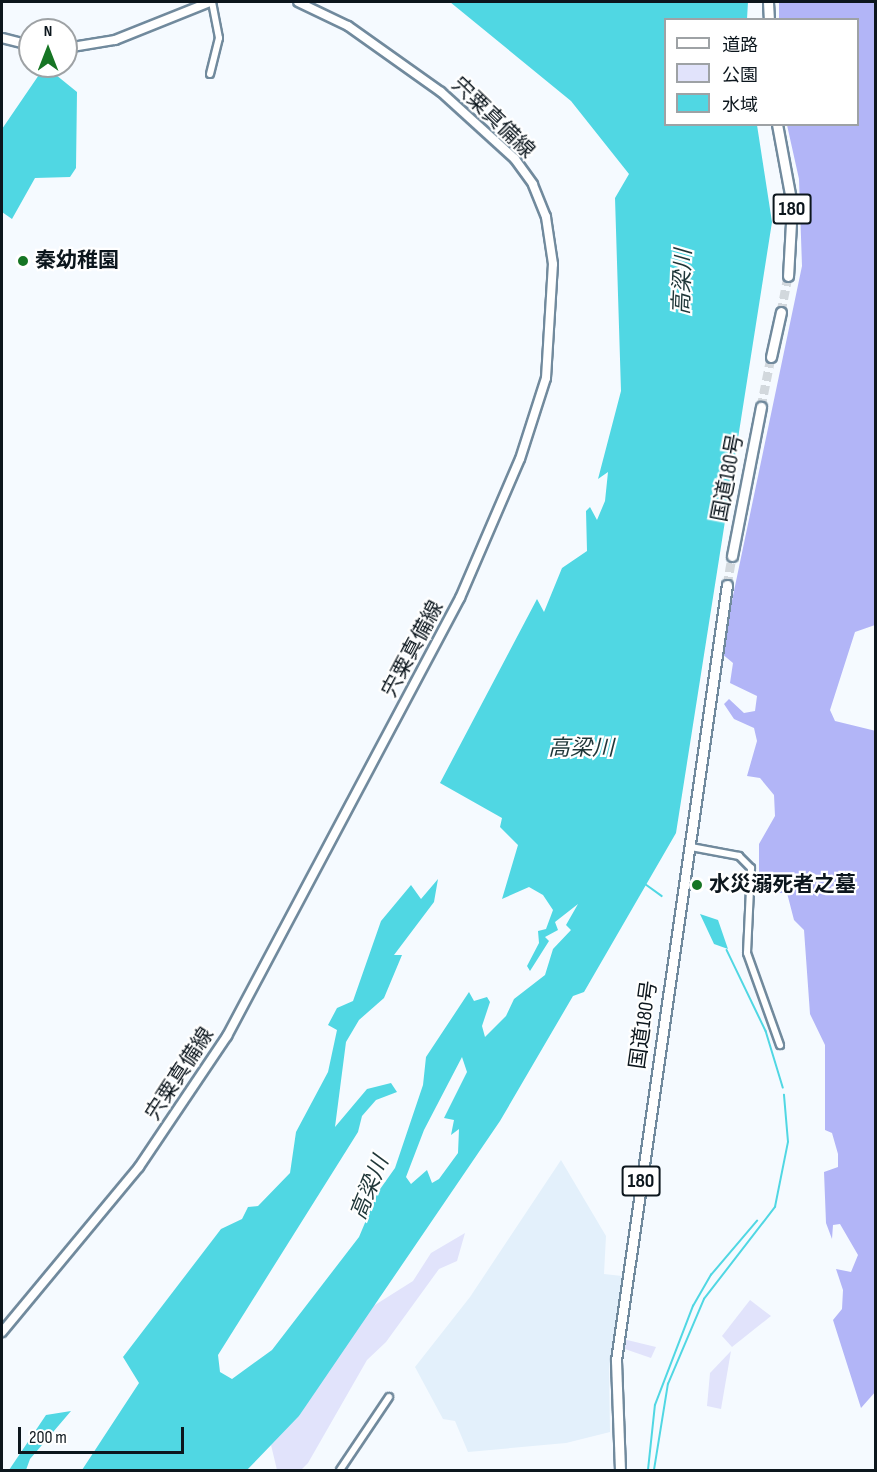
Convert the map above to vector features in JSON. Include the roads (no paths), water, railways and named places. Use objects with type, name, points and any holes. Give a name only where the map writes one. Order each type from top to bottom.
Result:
[{"type":"highway","points":[[768,2],[769,18]]},
{"type":"highway","name":"180","points":[[777,126],[792,205],[788,276]]},
{"type":"highway","points":[[771,357],[781,312]]},
{"type":"highway","name":"国道180号","points":[[732,552],[761,406]]},
{"type":"highway","name":"国道180号","points":[[620,1470],[616,1360],[727,585]]},
{"type":"main road","points":[[78,46],[115,40],[211,2]]},
{"type":"main road","name":"宍粟真備線","points":[[2,1332],[139,1167],[226,1036],[460,598],[516,469],[546,378],[553,264],[546,217],[533,184],[515,159],[441,92],[348,26],[298,2]]},
{"type":"main road","points":[[2,38],[18,42]]},
{"type":"street","points":[[210,74],[219,38],[211,2]]},
{"type":"street","points":[[691,847],[739,856],[751,868],[747,953],[780,1045]]},
{"type":"street","points":[[340,1470],[389,1397]]},
{"type":"water","name":"高梁川","points":[[450,2],[748,2],[747,18],[664,18],[664,126],[757,126],[772,222],[676,833],[584,992],[573,996],[500,1121],[299,1416],[247,1470],[82,1470],[139,1383],[123,1357],[221,1229],[242,1219],[248,1207],[258,1206],[290,1173],[296,1132],[328,1072],[337,1030],[328,1025],[337,1008],[353,1001],[381,921],[411,885],[421,899],[438,879],[434,902],[394,955],[402,955],[384,998],[359,1020],[346,1042],[335,1127],[367,1089],[391,1083],[397,1092],[376,1100],[362,1116],[358,1132],[218,1355],[220,1372],[232,1379],[272,1350],[359,1237],[378,1192],[395,1168],[423,1085],[426,1057],[469,992],[474,1001],[487,997],[490,1002],[482,1026],[485,1037],[506,1016],[514,999],[545,975],[553,949],[571,930],[566,925],[578,904],[555,922],[558,930],[545,937],[549,941],[530,971],[527,966],[539,943],[538,931],[546,929],[553,910],[543,895],[529,887],[502,899],[518,845],[500,827],[502,818],[440,783],[537,599],[544,612],[562,568],[587,551],[586,511],[590,507],[597,520],[605,501],[608,472],[598,479],[621,391],[615,198],[629,174],[571,101]],"holes":[[[462,1057],[467,1072],[444,1118],[454,1120],[451,1135],[459,1129],[458,1153],[439,1179],[432,1183],[427,1170],[411,1184],[406,1177],[424,1130]]]},
{"type":"water","points":[[37,78],[60,78],[77,92],[76,168],[70,177],[35,178],[12,219],[2,212],[2,129]]},
{"type":"water","points":[[700,914],[718,920],[728,949],[714,944]]},
{"type":"water","points":[[71,1411],[30,1459],[26,1470],[9,1470],[46,1415]]},
{"type":"waterway","points":[[644,883],[662,896]]},
{"type":"waterway","points":[[727,950],[766,1031],[783,1087]]},
{"type":"waterway","points":[[654,1470],[668,1384],[704,1299],[775,1207],[788,1142],[784,1095]]},
{"type":"waterway","points":[[648,1470],[655,1405],[693,1306],[711,1275],[757,1221]]},
{"type":"tunnel","points":[[781,312],[788,276]]},
{"type":"tunnel","points":[[761,407],[771,357]]},
{"type":"tunnel","points":[[727,585],[732,556]]},
{"type":"place","name":"秦幼稚園","points":[[23,261]]},
{"type":"place","name":"水災溺死者之墓","points":[[697,885]]}]
